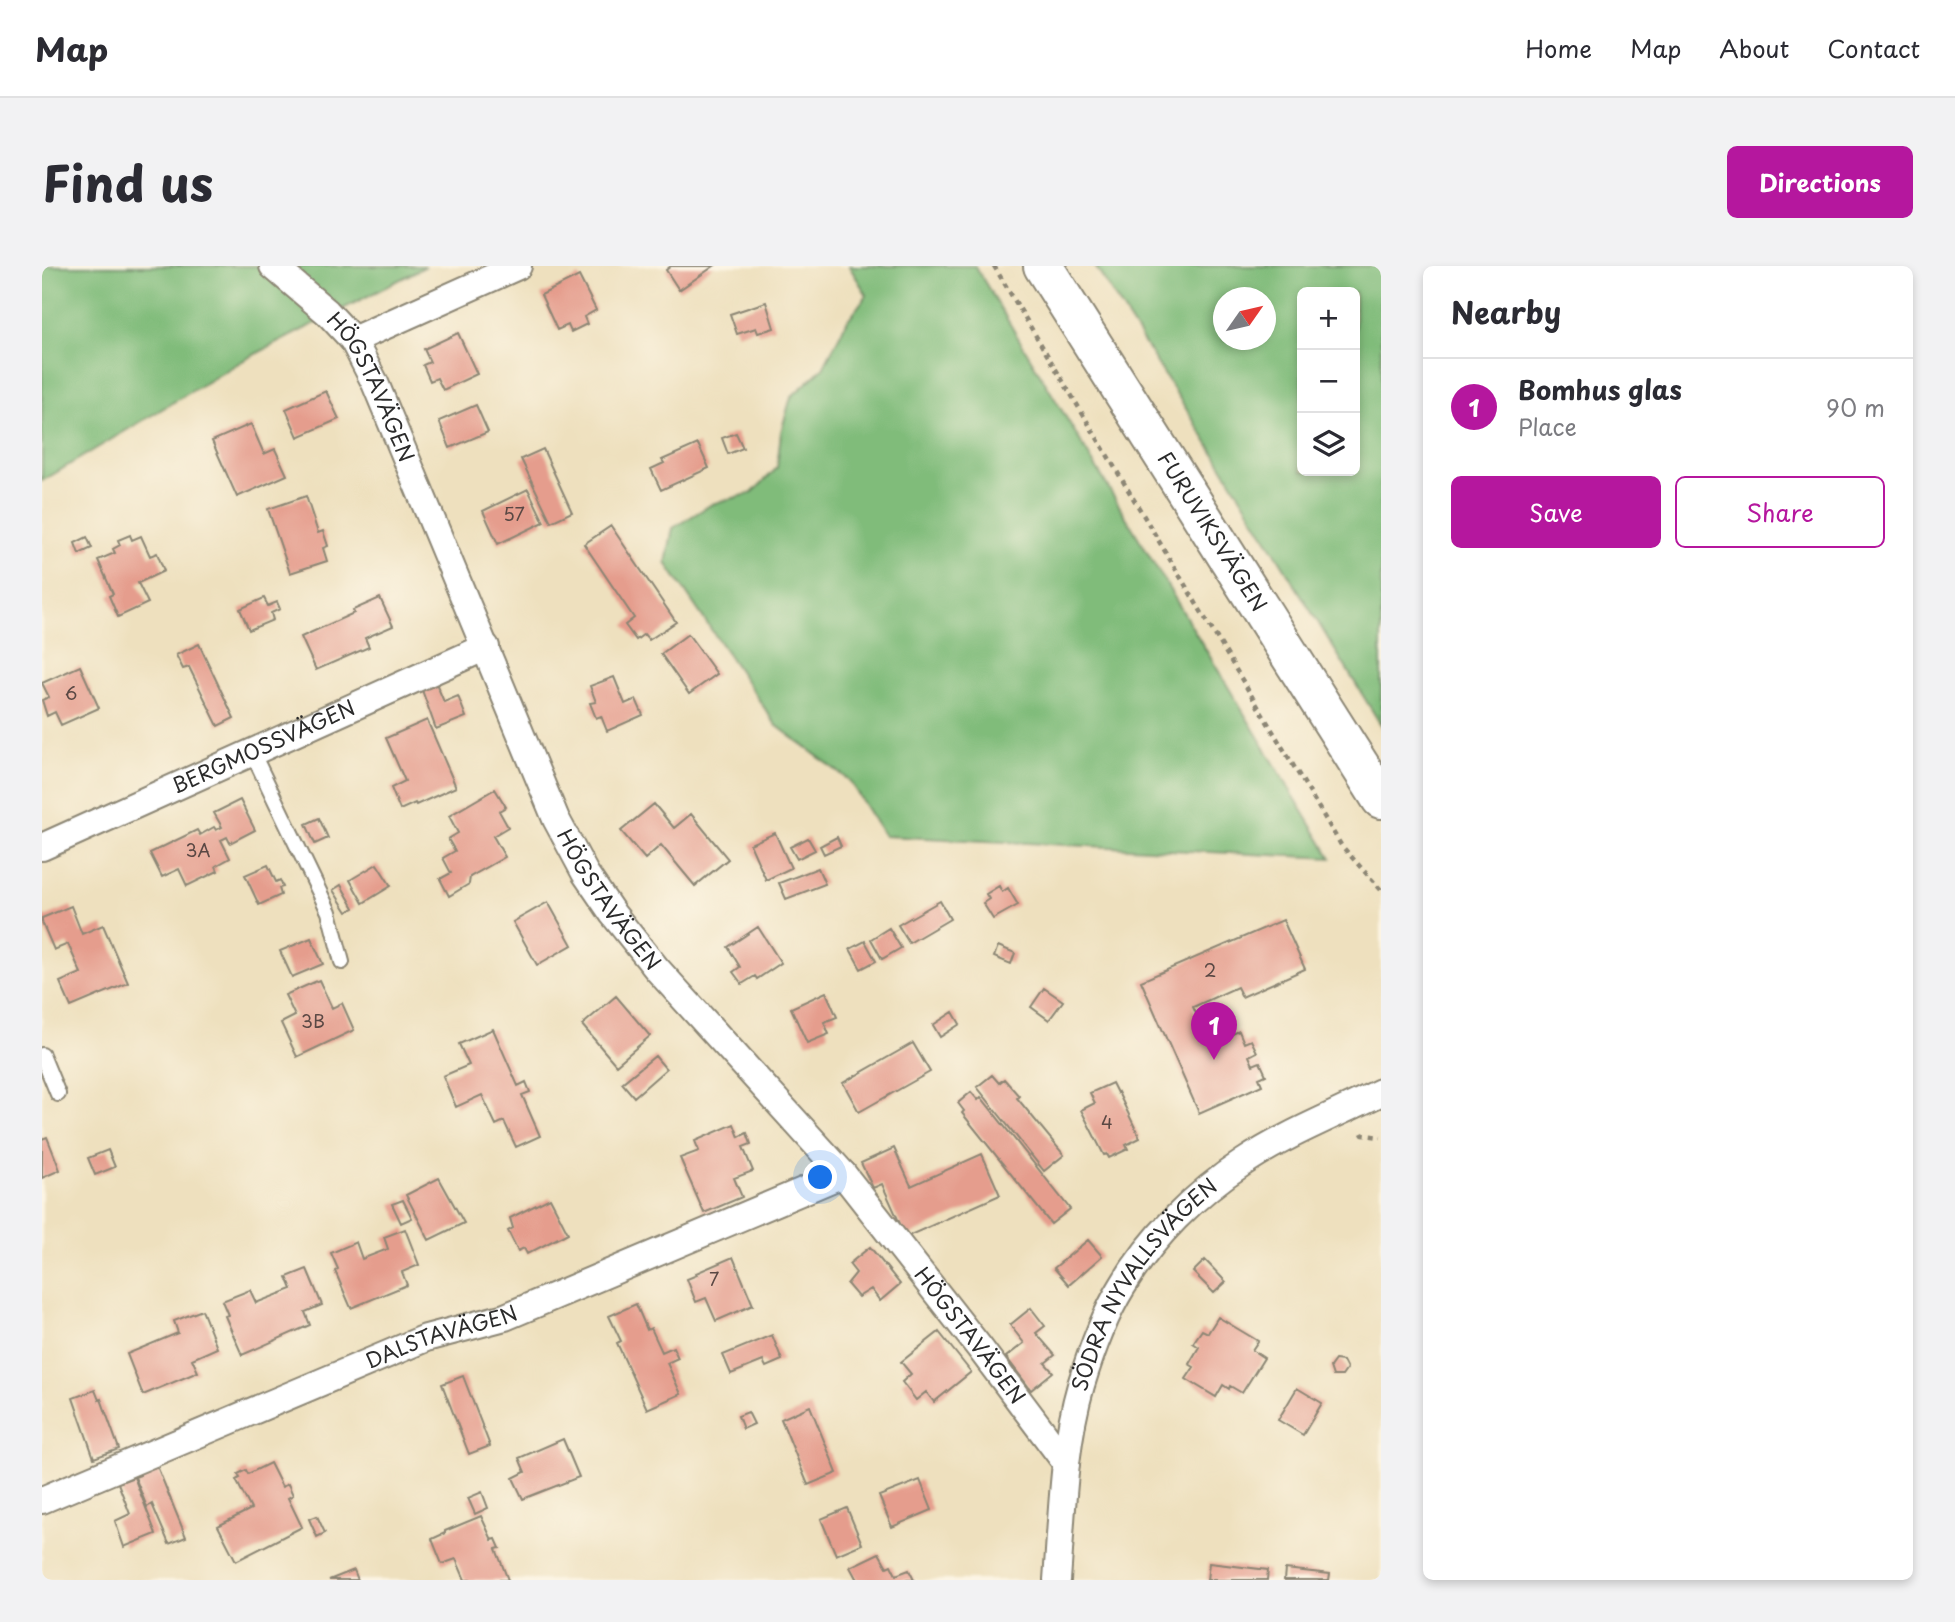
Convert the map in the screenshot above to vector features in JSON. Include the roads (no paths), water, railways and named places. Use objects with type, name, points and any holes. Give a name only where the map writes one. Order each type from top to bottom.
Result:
[{"type":"main road","name":"FURUVIKSVÄGEN","points":[[1043,266],[1381,799]]},
{"type":"street","name":"HÖGSTAVÄGEN","points":[[273,266],[327,312],[353,340],[375,383],[556,818],[592,883],[657,969],[843,1174],[1066,1463]]},
{"type":"street","points":[[353,340],[518,266]]},
{"type":"street","name":"BERGMOSSVÄGEN","points":[[42,847],[486,647]]},
{"type":"street","name":"SÖDRA NYVALLSVÄGEN","points":[[1057,1580],[1066,1463],[1081,1386],[1103,1326],[1122,1287],[1164,1232],[1203,1193],[1244,1162],[1381,1092]]},
{"type":"street","name":"DALSTAVÄGEN","points":[[42,1500],[426,1338],[505,1317],[843,1174]]},
{"type":"lane","points":[[252,752],[329,912],[342,962]]},
{"type":"lane","points":[[42,1055],[58,1094]]},
{"type":"place","name":"Bomhus glas","points":[[1214,1060]]}]
